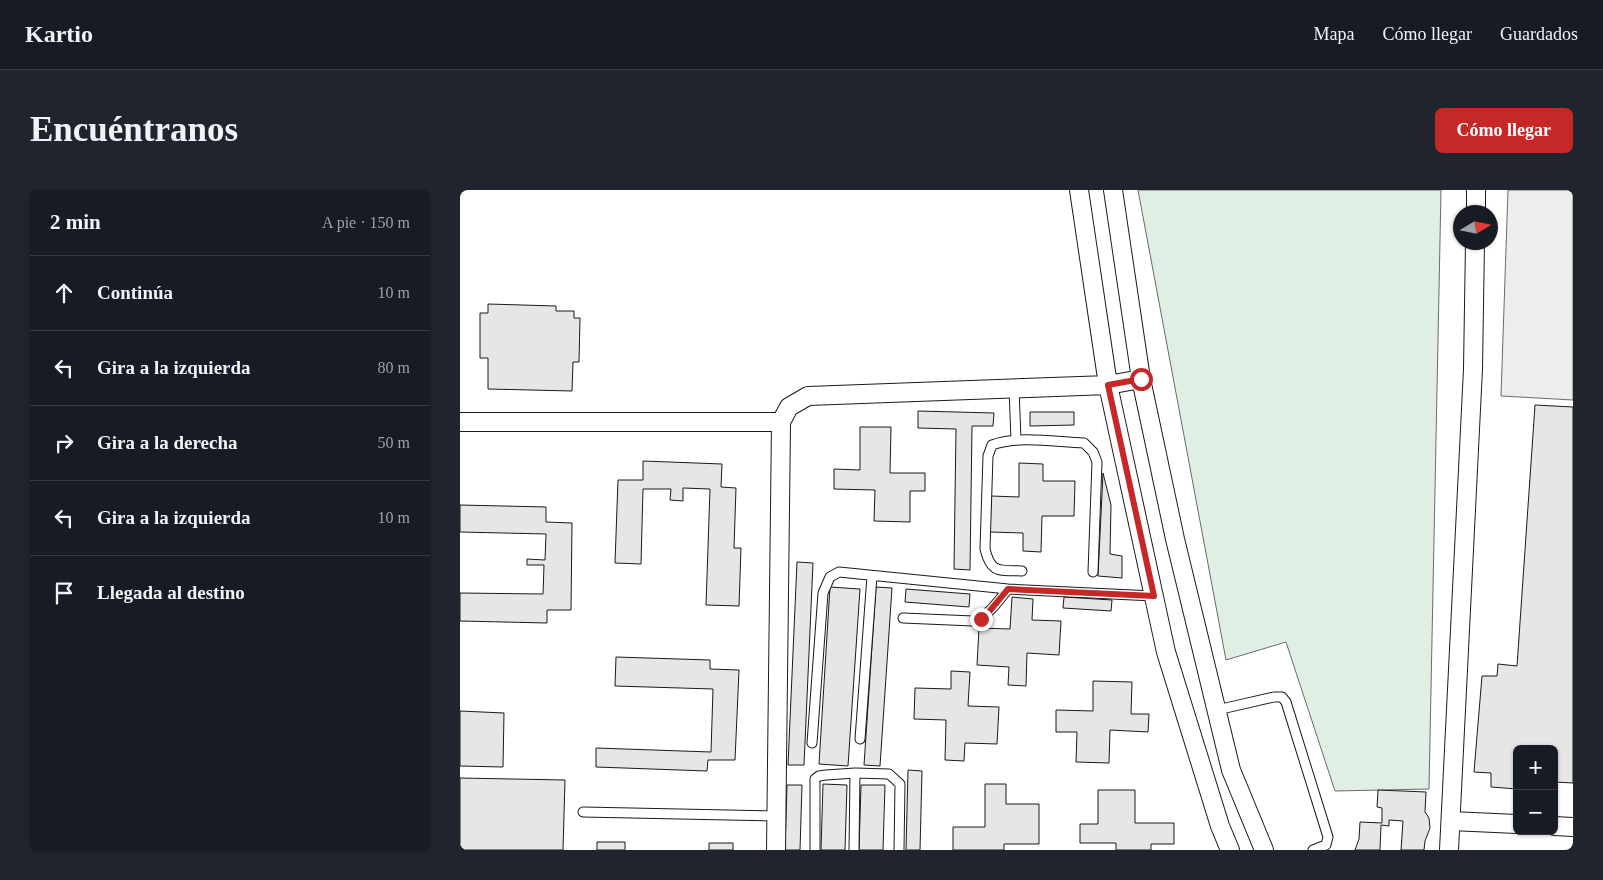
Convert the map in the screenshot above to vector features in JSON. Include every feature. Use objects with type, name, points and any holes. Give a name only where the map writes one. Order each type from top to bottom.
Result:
[{"type":"street","points":[[1079,190],[1108,385],[1166,652],[1220,826],[1230,850]]},
{"type":"street","points":[[1113,190],[1141,379],[1175,539],[1231,770],[1264,850]]},
{"type":"street","points":[[1476,190],[1476,205]]},
{"type":"street","points":[[1449,850],[1473,369],[1475,250]]},
{"type":"street","points":[[776,850],[781,422],[788,408],[808,396],[1108,385],[1141,379]]},
{"type":"street","points":[[460,422],[781,422]]},
{"type":"street","points":[[1451,821],[1513,824]]},
{"type":"street","points":[[1558,826],[1573,827]]},
{"type":"lane","points":[[1014,388],[1016,440]]},
{"type":"lane","points":[[1022,571],[998,570],[988,563],[985,549],[988,456],[992,445],[1002,441],[1084,443],[1093,452],[1097,462],[1093,572]]},
{"type":"lane","points":[[812,743],[824,593],[830,577],[839,572],[1008,589],[1154,596]]},
{"type":"lane","points":[[860,739],[872,576]]},
{"type":"lane","points":[[903,618],[973,621],[981,619],[1008,589]]},
{"type":"lane","points":[[1217,710],[1282,697],[1286,702],[1328,837],[1326,845],[1313,850]]},
{"type":"lane","points":[[854,850],[855,773]]},
{"type":"lane","points":[[815,850],[815,779],[819,776],[855,773],[888,774],[900,784],[899,850]]},
{"type":"lane","points":[[583,812],[777,816]]},
{"type":"green space","points":[[1138,190],[1441,190],[1429,789],[1335,791],[1286,642],[1226,660]]},
{"type":"shaded area","points":[[1508,190],[1573,190],[1573,400],[1501,396]]},
{"type":"building","points":[[488,304],[556,306],[556,311],[574,311],[574,318],[580,318],[579,362],[573,362],[572,391],[488,389],[488,358],[480,358],[480,313],[488,313]]},
{"type":"building","points":[[1535,405],[1573,407],[1573,783],[1558,782],[1558,745],[1513,745],[1513,789],[1491,787],[1491,773],[1474,772],[1482,676],[1497,676],[1498,664],[1517,666]]},
{"type":"building","points":[[918,411],[994,413],[993,426],[972,426],[970,570],[954,569],[956,429],[918,428]]},
{"type":"building","points":[[1030,412],[1074,412],[1074,425],[1030,426]]},
{"type":"building","points":[[860,427],[891,427],[890,473],[925,473],[925,491],[910,491],[910,522],[874,521],[875,490],[834,489],[834,469],[860,470]]},
{"type":"building","points":[[643,461],[722,464],[721,487],[736,488],[734,548],[741,548],[739,606],[706,605],[710,489],[683,488],[683,501],[670,500],[671,489],[643,489],[641,564],[615,563],[618,480],[643,480]]},
{"type":"building","points":[[1019,463],[1043,464],[1043,481],[1075,481],[1074,516],[1042,516],[1041,552],[1023,551],[1023,533],[990,532],[991,496],[1019,497]]},
{"type":"building","points":[[1103,473],[1111,505],[1110,554],[1122,556],[1122,578],[1098,576]]},
{"type":"building","points":[[460,505],[546,507],[546,522],[572,523],[571,610],[547,610],[547,623],[460,621],[460,593],[543,594],[544,565],[527,565],[527,559],[545,560],[546,534],[460,532]]},
{"type":"building","points":[[797,562],[813,563],[804,765],[788,765]]},
{"type":"building","points":[[830,587],[860,589],[848,766],[819,764]]},
{"type":"building","points":[[876,587],[892,588],[880,766],[864,765]]},
{"type":"building","points":[[906,589],[970,594],[969,607],[905,602]]},
{"type":"building","points":[[1012,597],[1033,599],[1032,620],[1061,621],[1059,655],[1027,653],[1026,686],[1008,685],[1009,667],[977,665],[979,628],[1010,629]]},
{"type":"building","points":[[1064,597],[1112,600],[1111,611],[1063,608]]},
{"type":"building","points":[[616,657],[710,660],[710,669],[739,670],[735,760],[708,760],[707,771],[596,767],[596,748],[711,752],[713,689],[615,686]]},
{"type":"building","points":[[951,671],[970,672],[968,706],[999,707],[997,744],[965,743],[964,761],[945,760],[946,720],[914,719],[915,688],[951,689]]},
{"type":"building","points":[[1093,681],[1132,682],[1131,714],[1149,714],[1148,732],[1110,730],[1109,763],[1076,762],[1077,732],[1056,732],[1056,710],[1093,711]]},
{"type":"building","points":[[460,711],[504,713],[503,767],[460,766]]},
{"type":"building","points":[[908,770],[922,771],[920,850],[906,850]]},
{"type":"building","points":[[460,778],[565,780],[563,850],[460,850]]},
{"type":"building","points":[[823,784],[847,785],[845,850],[821,850]]},
{"type":"building","points":[[985,784],[1006,784],[1006,804],[1039,804],[1039,844],[1004,844],[1004,850],[953,850],[953,827],[985,827]]},
{"type":"building","points":[[787,785],[802,785],[800,850],[785,850]]},
{"type":"building","points":[[861,785],[885,785],[883,850],[859,850]]},
{"type":"building","points":[[1098,790],[1135,790],[1135,823],[1174,823],[1174,844],[1151,844],[1151,850],[1116,850],[1116,843],[1080,843],[1080,824],[1098,824]]},
{"type":"building","points":[[1378,790],[1426,792],[1425,812],[1429,818],[1430,828],[1424,850],[1401,850],[1403,821],[1389,820],[1389,826],[1381,825],[1380,850],[1355,850],[1359,839],[1360,822],[1382,823],[1382,808],[1377,807]]},
{"type":"building","points":[[597,842],[625,842],[625,850],[597,850]]},
{"type":"building","points":[[709,843],[733,843],[733,850],[709,850]]},
{"type":"route","points":[[981,619],[1008,589],[1154,596],[1108,385],[1141,379]]}]
